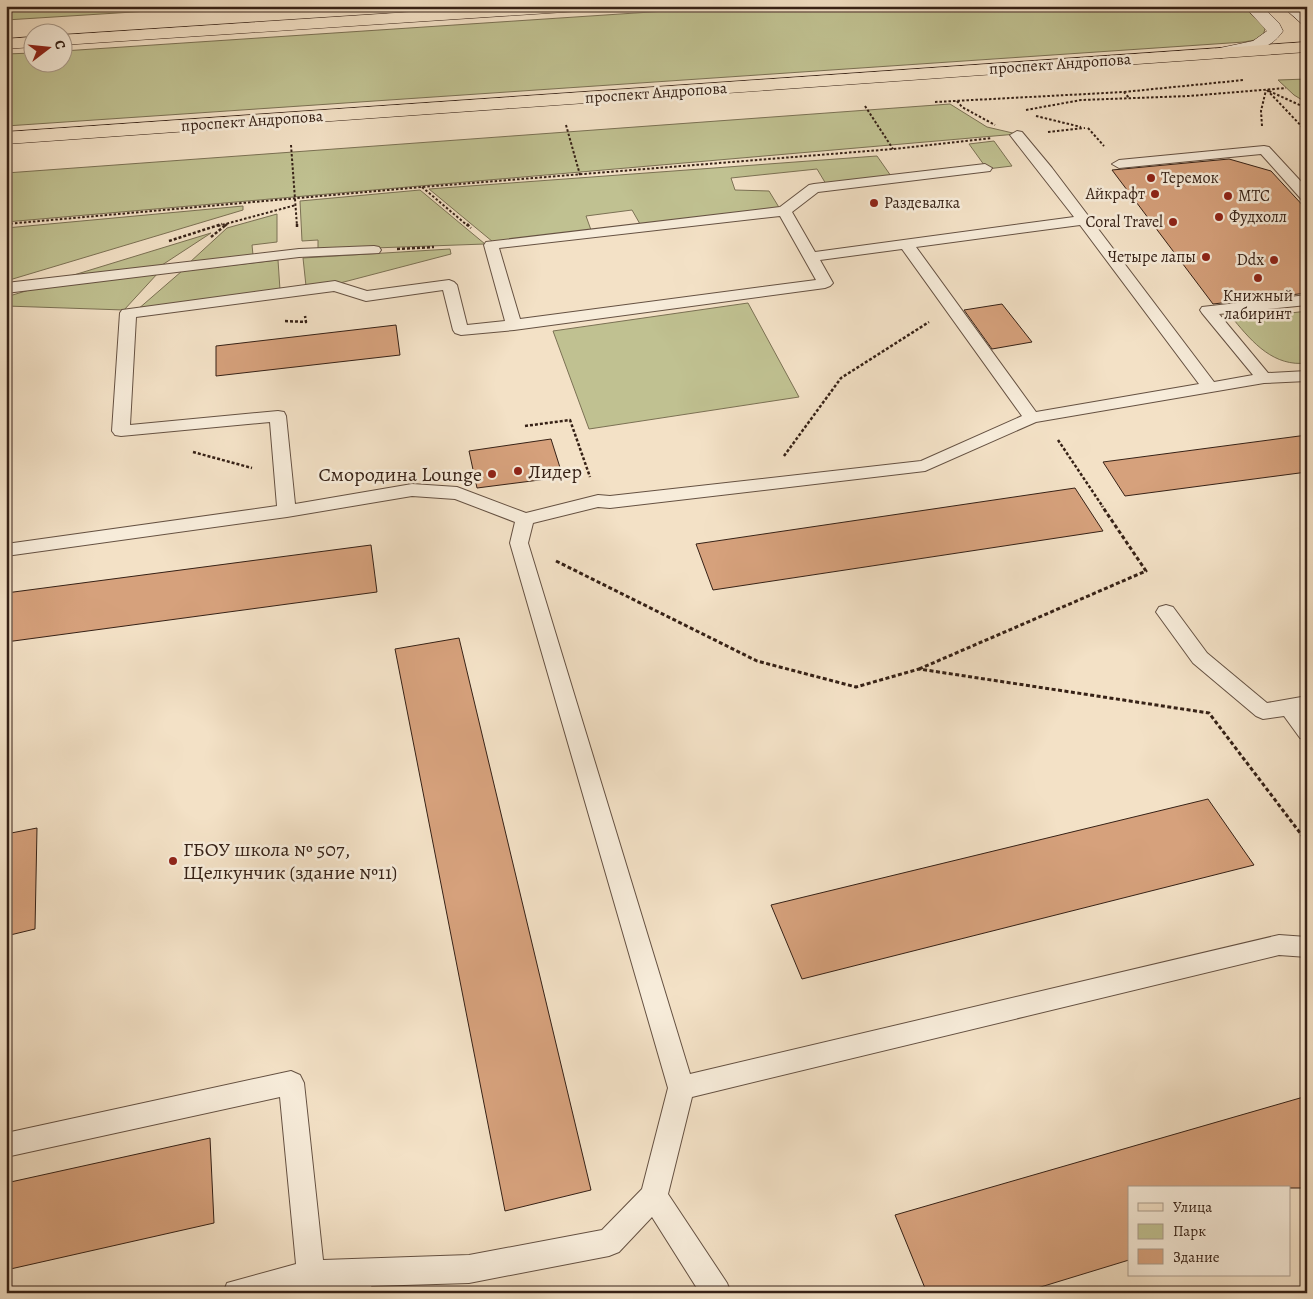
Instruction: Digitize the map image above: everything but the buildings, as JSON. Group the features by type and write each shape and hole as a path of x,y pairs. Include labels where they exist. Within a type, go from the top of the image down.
{"main road":[{"path":"72,39 580,6"},
{"path":"6,44 22,43"},
{"name":"проспект Андропова","path":"6,138 1307,47"}],"street":[{"path":"1221,53 1255,46 1272,38 1275,31 1273,26 1252,6"},
{"path":"1290,6 1307,20"}],"lane":[{"path":"1017,136 1047,171 1210,387"},
{"path":"1119,164 1264,150 1307,197"},
{"path":"514,325 491,245 784,211 814,188 985,168"},
{"path":"287,511 278,416 121,431 128,313 335,286 366,296 449,285 461,330 514,325 825,283 812,257 784,211"},
{"path":"812,257 1084,220"},
{"path":"906,244 950,308 1037,417"},
{"path":"6,288 299,254 374,250"},
{"path":"1264,378 1208,310 1307,300"},
{"path":"6,550 287,511 412,490 457,493 525,519 598,501 610,502 925,466 1037,417 1264,378 1307,376"},
{"path":"237,1293 311,1274 352,1283 469,1270 609,1242 654,1196 681,1088 519,543 525,519"},
{"path":"1166,612 1200,658 1263,712 1298,706 1307,732"},
{"path":"681,1088 1279,945 1307,947"},
{"path":"6,1145 291,1083 311,1274"},
{"path":"654,1196 717,1293"}],"path":[{"path":"1124,92 1252,79"},
{"path":"6,224 422,187 580,176 893,149 1017,136 1085,128 1021,112 1043,105 1286,88"},
{"path":"1266,90 1304,107"},
{"path":"1266,90 1307,132"},
{"path":"1264,150 1261,111 1266,90"},
{"path":"957,101 962,107 993,124"},
{"path":"865,106 893,149"},
{"path":"566,124 580,176"},
{"path":"291,144 292,165"},
{"path":"422,187 491,245"},
{"path":"374,250 434,247"},
{"path":"763,485 841,378 950,308"},
{"path":"519,543 757,660 856,687 919,669 1146,571 1037,417"},
{"path":"525,426 570,420 598,501"},
{"path":"188,450 284,477"},
{"path":"919,669 1209,713 1307,842"}],"green space":[{"path":"6,6 228,6 6,20"},
{"path":"741,6 1244,6 1265,29 1263,35 1255,40 1244,42 6,126 6,54 22,53 22,72 72,72 72,50"},
{"path":"1307,79 1307,103 1294,95 1278,80"},
{"path":"950,104 987,127 1017,134 6,222 6,173"},
{"path":"994,141 1012,166 987,169 969,144"},
{"path":"877,156 891,176 826,184 817,169 731,178 735,190 769,191 780,209 640,224 632,210 586,216 591,230 493,242 429,189"},
{"path":"420,190 485,244 318,250 318,240 302,241 300,201"},
{"path":"243,206 243,210 6,281 6,228"},
{"path":"277,214 277,242 252,245 253,255 189,263 227,228"},
{"path":"211,233 159,267 64,278"},
{"path":"450,249 451,254 340,283 306,286 303,258"},
{"path":"278,260 280,290 137,310 182,271"},
{"path":"158,273 124,310 6,306 6,297 39,287"},
{"path":"748,303 799,397 589,429 553,331"},
{"path":"1307,311 1307,363 1284,361 1265,352 1234,320"}],"place":[{"name":"Теремок","path":"1151,178"},
{"name":"Айкрафт","path":"1155,194"},
{"name":"МТС","path":"1228,196"},
{"name":"Раздевалка","path":"874,203"},
{"name":"Фудхолл","path":"1219,217"},
{"name":"Coral Travel","path":"1173,222"},
{"name":"Четыре лапы","path":"1206,257"},
{"name":"Ddx","path":"1274,260"},
{"name":"Книжный лабиринт","path":"1258,278"},
{"name":"Лидер","path":"518,471"},
{"name":"Смородина Lounge","path":"492,474"},
{"name":"ГБОУ школа № 507, Щелкунчик (здание №11)","path":"173,861"}]}
